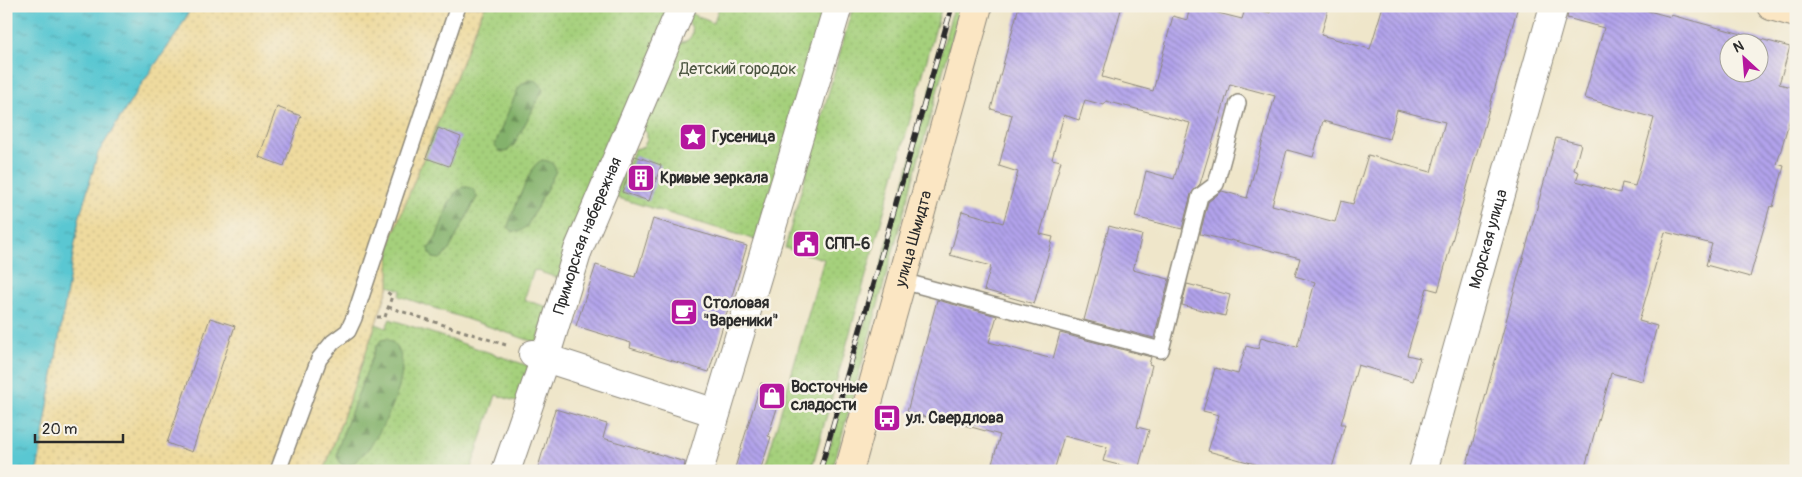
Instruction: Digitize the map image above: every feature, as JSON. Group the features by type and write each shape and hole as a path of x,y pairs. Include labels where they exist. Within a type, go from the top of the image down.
{"street":[{"name":"Приморская набережная","path":"506,471 539,356 578,250 682,6"},
{"path":"698,471 838,6"},
{"name":"улица Шмидта","path":"849,471 978,6"},
{"name":"Морская улица","path":"1423,471 1554,6"},
{"path":"1771,6 1796,13"},
{"path":"539,356 716,413"}],"lane":[{"path":"278,471 319,359 333,342 348,330 354,318 458,6"},
{"path":"902,281 1161,350 1200,196 1216,184 1238,103"}],"path":[{"path":"385,317 392,296"},
{"path":"388,307 539,356"}],"green space":[{"path":"485,6 673,6 558,278 534,270 524,300 548,307 537,343 399,296 401,290 389,286 389,244"},
{"name":"Детский городок","path":"720,6 825,6 756,240 612,196 635,149 643,147 647,140 647,133 642,128 681,42 691,37 692,28 687,21 690,13 713,23"},
{"path":"853,6 942,6 811,471 764,471 824,259 785,248"},
{"path":"954,6 961,6 832,471 823,471"},
{"path":"529,80 538,82 543,90 514,145 506,152 499,151 495,146 510,107 519,87"},
{"path":"542,160 551,162 556,171 527,226 519,232 512,231 508,227 527,179 533,168"},
{"path":"463,187 472,189 477,197 448,252 440,259 433,258 429,248 436,238 449,203 455,193"},
{"path":"390,319 529,366 518,402 496,395 470,471 324,471 376,324 386,328"},
{"path":"387,339 397,348 402,360 397,392 391,409 375,439 368,449 348,467 341,464 337,456 339,444 376,347 381,340"}],"sand":[{"path":"192,6 485,6 389,244 389,286 324,471 37,471 79,219 98,153 141,85 178,32"}],"water":[{"path":"6,6 192,6 178,32 141,85 98,153 79,219 37,471 6,471"}],"building":[{"path":"1019,6 1122,6 1102,77 1153,91 1173,16 1187,20 1190,6 1242,19 1246,6 1270,13 1272,6 1329,6 1321,35 1370,49 1383,6 1518,6 1438,291 1427,288 1407,355 1420,358 1413,381 1358,365 1341,424 1345,424 1331,471 1280,471 1208,451 1219,415 1203,411 1215,368 1238,374 1246,346 1258,349 1261,337 1297,347 1315,282 1295,276 1300,258 1200,234 1208,202 1222,191 1247,198 1275,96 1230,84 1200,184 1191,194 1182,229 1135,217 1146,171 1174,179 1190,123 1106,101 1104,105 1085,100 1079,120 1064,115 1052,159 1061,161 1040,234 1053,237 1034,304 984,290 991,266 950,255 962,211 1003,223 1018,172 999,166 1012,115 991,109","holes":["1397,110 1445,122 1431,172 1368,155 1353,204 1341,201 1335,222 1272,205 1287,150 1313,157 1323,121 1389,139"]},
{"path":"1569,6 1630,6 1734,32 1720,32 1720,82 1770,82 1770,42 1790,47 1779,84 1796,88 1796,97 1777,164 1784,166 1773,207 1770,206 1750,277 1706,265 1712,244 1665,232 1639,321 1657,326 1642,381 1611,373 1584,471 1465,471 1556,138 1581,144 1574,170 1579,172 1576,181 1620,193 1622,183 1635,186 1654,118 1584,98 1604,28 1567,18"},
{"path":"277,107 301,116 284,166 259,157"},
{"path":"438,128 461,137 449,166 426,158"},
{"name":"Кривые зеркала","path":"635,156 661,165 649,201 622,192"},
{"path":"653,219 747,246 709,372 630,348 631,343 576,326 596,265 635,277"},
{"path":"1109,226 1142,235 1133,270 1169,279 1154,338 1084,320"},
{"path":"1187,284 1230,295 1225,316 1182,305"},
{"path":"937,300 997,316 989,342 1053,359 1060,333 1151,357 1149,364 1152,365 1137,427 1149,430 1138,470 1103,461 1107,447 1064,436 1054,471 1047,471 1027,465 1025,471 990,471 1000,435 946,420 945,422 907,412"},
{"path":"210,318 235,326 192,452 167,443"},
{"path":"761,383 783,390 768,436 771,437 760,471 734,471"},
{"path":"555,409 607,424 603,438 685,462 684,471 537,471"}],"railway":[{"path":"820,471 952,6"}],"place":[{"name":"Гусеница","path":"693,137"},
{"name":"Кривые зеркала","path":"641,178"},
{"name":"СПП-6","path":"806,244"},
{"name":"Столовая \"Вареники\"","path":"684,312"},
{"name":"Восточные сладости","path":"772,396"},
{"name":"ул. Свердлова","path":"887,418"}]}
